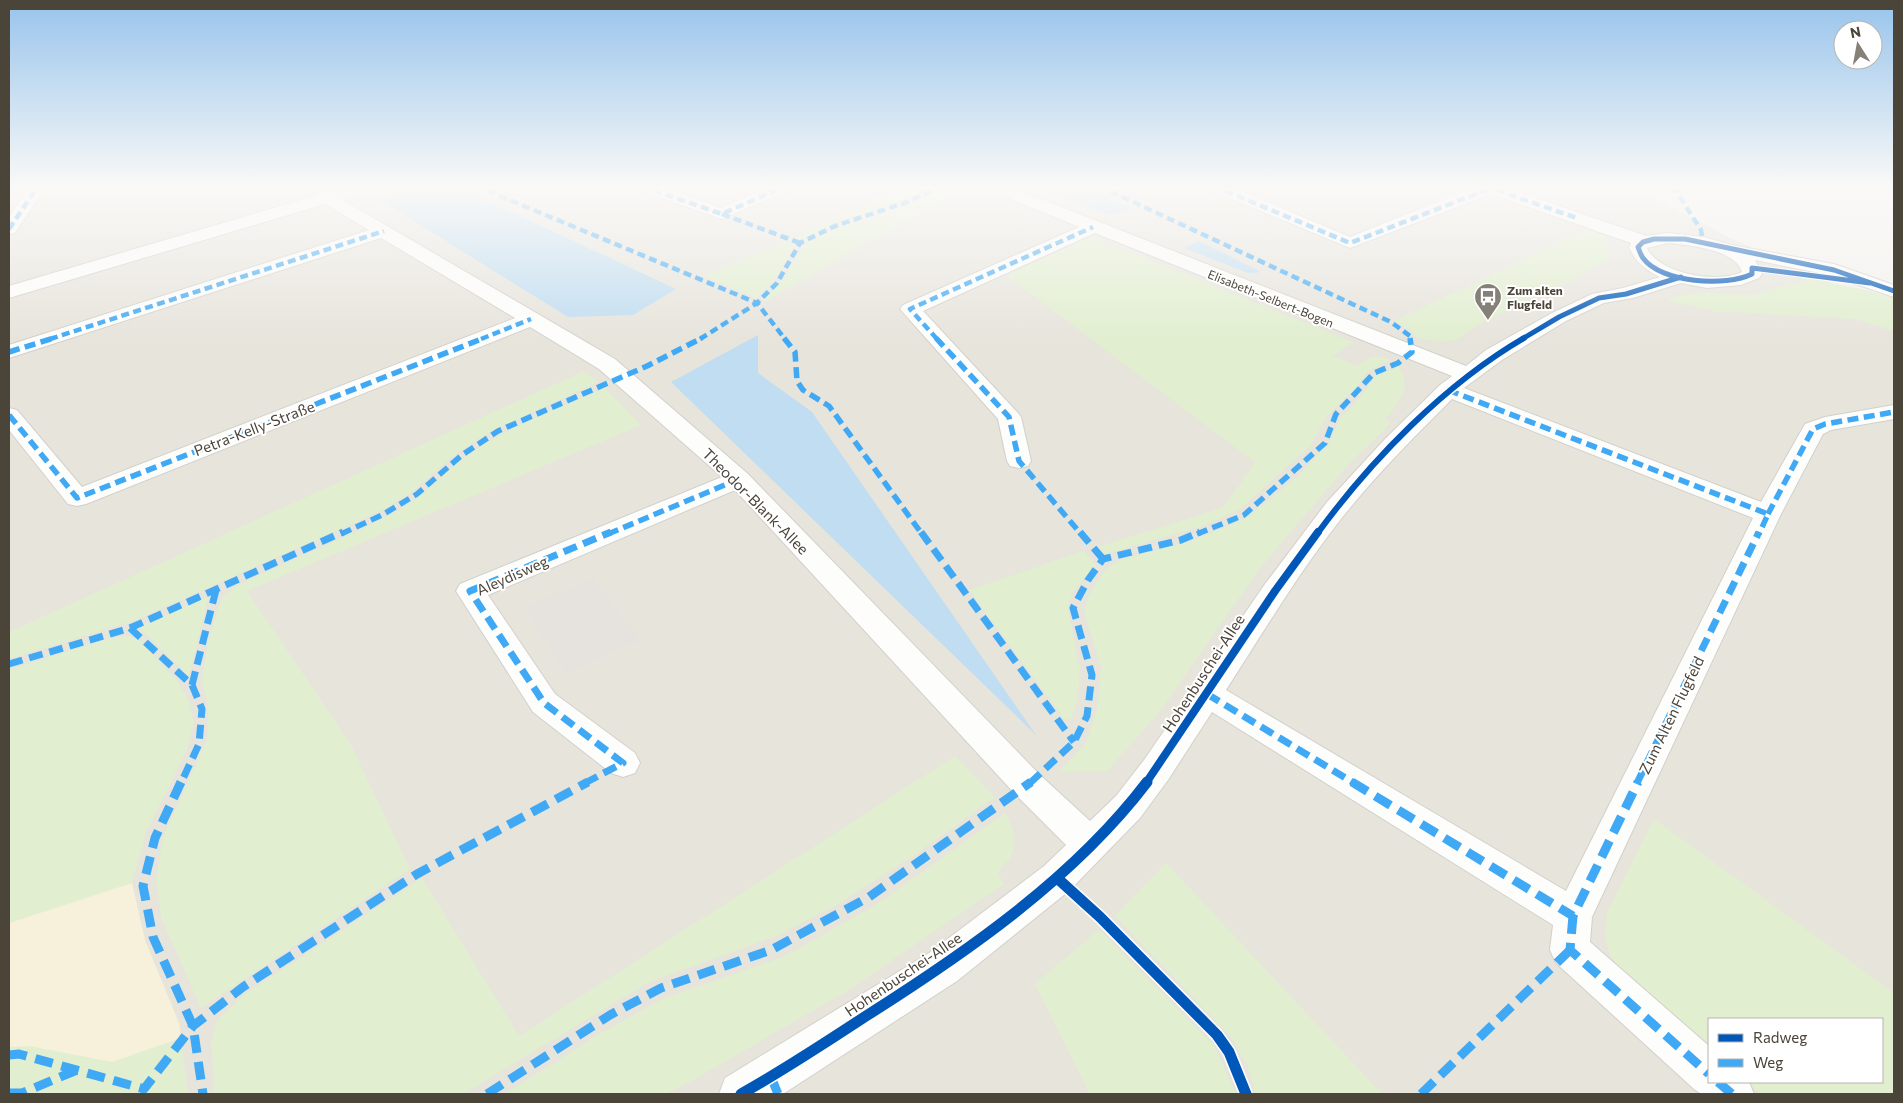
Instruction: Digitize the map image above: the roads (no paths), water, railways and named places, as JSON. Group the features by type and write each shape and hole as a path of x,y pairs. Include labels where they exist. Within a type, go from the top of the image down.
{"street":[{"path":"9,292 182,237"},
{"path":"9,352 364,237"},
{"name":"Theodor-Blank-Allee","path":"395,237 607,364 739,479 1021,778 1090,845"},
{"path":"1019,461 1009,417 910,309 1070,237"},
{"name":"Elisabeth-Selbert-Bogen","path":"1118,237 1458,382"},
{"path":"1337,237 1350,243 1364,237"},
{"path":"1632,237 1645,242"},
{"path":"1752,268 1752,274 1746,280 1716,283 1681,277 1658,269 1633,270 1638,247 1654,239 1677,238 1834,270 1894,292"},
{"path":"1720,247 1741,257 1752,268 1870,283"},
{"name":"Hohenbuschei-Allee","path":"1599,298 1608,286 1633,270"},
{"name":"Hohenbuschei-Allee","path":"763,1089 943,967 1057,878 1128,807 1156,770 1275,591 1336,508 1394,444 1458,382 1494,355 1537,328 1599,298 1626,294 1681,277"},
{"name":"Petra-Kelly-Straße","path":"9,415 77,498 531,319"},
{"path":"1458,382 1768,514"},
{"name":"Zum Alten Flugfeld","path":"1708,1073 1570,950 1573,916 1768,514 1813,429 1825,424 1894,412"},
{"name":"Aleydisweg","path":"623,763 544,703 470,591 739,479"},
{"path":"1207,694 1573,916"},
{"path":"1719,1083 1732,1094"}],"water":[{"path":"440,237 566,237 676,289 633,315 568,317"},
{"path":"1199,241 1259,271 1257,273 1248,273 1184,248"},
{"path":"758,335 758,373 812,412 1036,735 671,382"}],"place":[{"name":"Zum alten Flugfeld","path":"1488,321"}]}
